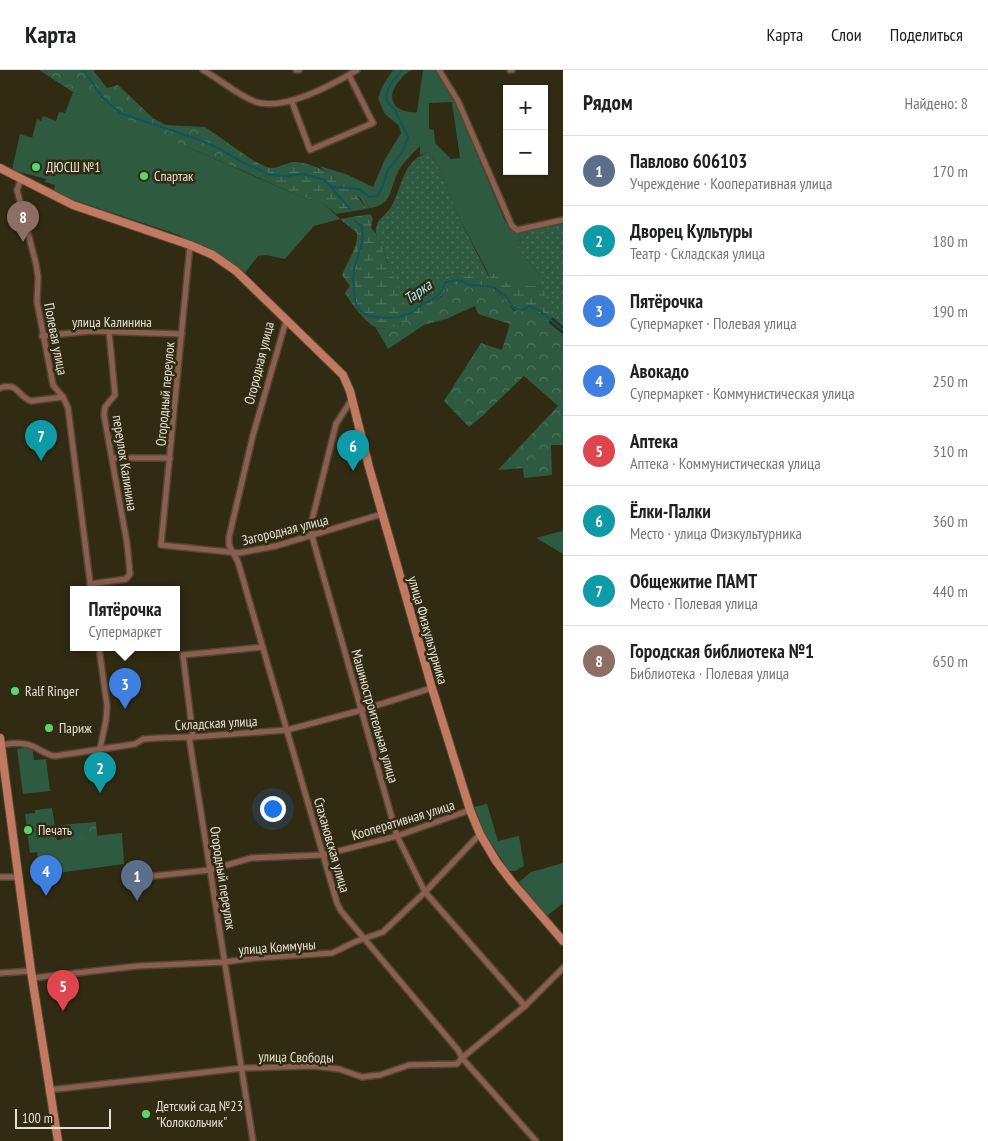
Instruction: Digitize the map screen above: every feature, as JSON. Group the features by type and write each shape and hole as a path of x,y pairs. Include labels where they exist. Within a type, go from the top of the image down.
{"street":[{"path":"203,70 240,95 257,102 273,104 292,102 357,70"},
{"path":"439,70 458,101 512,226 517,230 563,220"},
{"path":"292,102 310,150 373,123 349,75"},
{"name":"Огородная улица","path":"0,168 73,204 213,255 236,271 286,321 253,435 231,528 229,545 234,553"},
{"name":"Полевая улица","path":"21,179 17,190 36,264 38,277 37,302 42,336 53,385 63,397 68,408 90,584"},
{"name":"Огородный переулок","path":"161,545 190,246"},
{"name":"улица Физкультурника","path":"286,321 343,375 352,399 368,467 432,688 470,810 480,834 512,882 563,941"},
{"name":"улица Калинина","path":"42,336 109,331 182,334"},
{"name":"переулок Калинина","path":"90,584 126,579 130,574 127,543 104,415 105,407 115,395 109,331"},
{"path":"0,388 10,386 16,389 26,400 31,401 63,397"},
{"name":"Машиностроительная улица","path":"352,399 336,424 311,524 312,536 397,836 425,892 525,1006"},
{"path":"113,458 170,458"},
{"name":"Загородная улица","path":"161,545 234,553 276,546 382,514"},
{"name":"Стахановская улица","path":"234,553 263,647 336,903 458,1050 462,1058 536,1141"},
{"name":"Огородный переулок","path":"254,1141 210,870 191,737 184,655 263,647"},
{"path":"99,651 107,706 100,749"},
{"name":"Складская улица","path":"0,742 25,744 42,750 48,755 55,756 135,744 143,739 287,730 362,710 432,688"},
{"path":"0,742 31,974 58,1141"},
{"name":"Кооперативная улица","path":"135,878 210,870 251,858 323,854 397,836 470,810"},
{"name":"улица Коммуны","path":"0,973 31,974 225,962 332,953 356,941 383,932 425,892 480,834"},
{"path":"0,877 18,877"},
{"name":"улица Свободы","path":"49,1090 243,1068 312,1066 339,1069 362,1077 380,1075 409,1065 457,1064 525,1006 563,968"}],"green space":[{"path":"39,70 93,70 107,88 118,85 154,119 166,125 205,127 254,161 248,173 99,107 99,102 73,92"},
{"path":"393,70 412,70 404,75 395,87 392,99 397,108 409,112 417,112 423,70 437,70 454,100 505,221 517,233 529,231 517,247 538,273 543,285 520,287 502,280 486,269 457,214 441,172 429,152 420,155 420,146 399,170 386,200 382,204 366,209 361,199 319,166 346,174 373,187 385,159 401,133 399,126 384,113 378,98 382,87","holes":["452,102 460,158 451,159 435,143 434,130 429,129 429,103"]},
{"name":"Спартак","path":"73,92 100,102 187,147 297,195 323,203 340,219 314,226 285,259 266,255 258,256 244,274 179,235 53,193 55,185 45,182 46,179 12,170 20,134 32,138 37,119 41,121 43,116 56,121 59,112 65,113"},
{"path":"429,152 441,172 457,214 490,279 457,273 451,274 439,284 433,294 416,298 405,305 376,233 376,228 379,221 391,207 408,168 420,156"},
{"path":"254,161 272,168 294,162 314,166 345,184 354,192 366,209 336,214 323,203 297,195 248,173"},
{"path":"370,214 373,218 371,228 378,237 387,262 416,298 433,294 439,284 451,274 457,273 490,278 486,269 513,284 525,286 543,285 552,317 548,324 530,309 518,311 514,309 500,295 492,291 448,285 437,300 412,318 384,329 373,326 359,313 345,293 350,286 342,275 354,249 357,233 340,219"},
{"path":"563,224 563,326 552,317 538,273 517,247 529,231"},
{"path":"459,284 493,291 502,297 514,311 533,310 563,334 563,445 551,445 552,475 524,478 523,468 498,470 558,406 524,376 469,427 444,401 481,343 502,350 510,324 478,314 475,306 446,319 424,325 388,349 376,328 383,329 401,324 434,303 442,296 448,285"},
{"path":"563,529 563,554 536,538 562,531"},
{"path":"32,747 34,760 46,759 50,791 23,794 17,749"},
{"path":"487,804 498,841 519,836 524,866 515,871 509,871 482,829 474,807"},
{"path":"52,808 57,840 122,833 124,864 50,874 50,870 42,871 41,861 38,861 37,852 30,853 25,814 35,813 35,810"},
{"path":"96,822 97,837 62,840 61,825"},
{"path":"563,863 563,903 547,916 518,883 531,872"}],"waterway":[{"name":"Тарка","path":"83,70 103,98 120,113 197,139 271,175 303,174 325,180 350,209"},
{"path":"332,187 359,189 369,197 377,196 382,188 388,170 403,151 408,137 395,110 387,102 388,88 402,70"},
{"name":"Тарка","path":"355,221 362,226 363,239 354,269 355,301 358,309 368,316 386,318 399,317 411,313 440,294 446,282 458,280 471,285 494,287 506,297 514,308 522,310 529,306 540,311 563,330"}],"place":[{"name":"ДЮСШ №1","path":"36,167"},
{"name":"Спартак","path":"144,176"},
{"name":"Городская библиотека №1","path":"23,242"},
{"name":"Общежитие ПАМТ","path":"41,461"},
{"name":"Ёлки-Палки","path":"353,471"},
{"name":"Ralf Ringer","path":"15,691"},
{"name":"Пятёрочка","path":"125,709"},
{"name":"Париж","path":"49,728"},
{"name":"Дворец Культуры","path":"100,793"},
{"name":"Печать","path":"28,830"},
{"name":"Авокадо","path":"46,896"},
{"name":"Павлово 606103","path":"137,901"},
{"name":"Аптека","path":"63,1011"},
{"name":"Детский сад №23 \"Колокольчик\"","path":"146,1114"}]}
